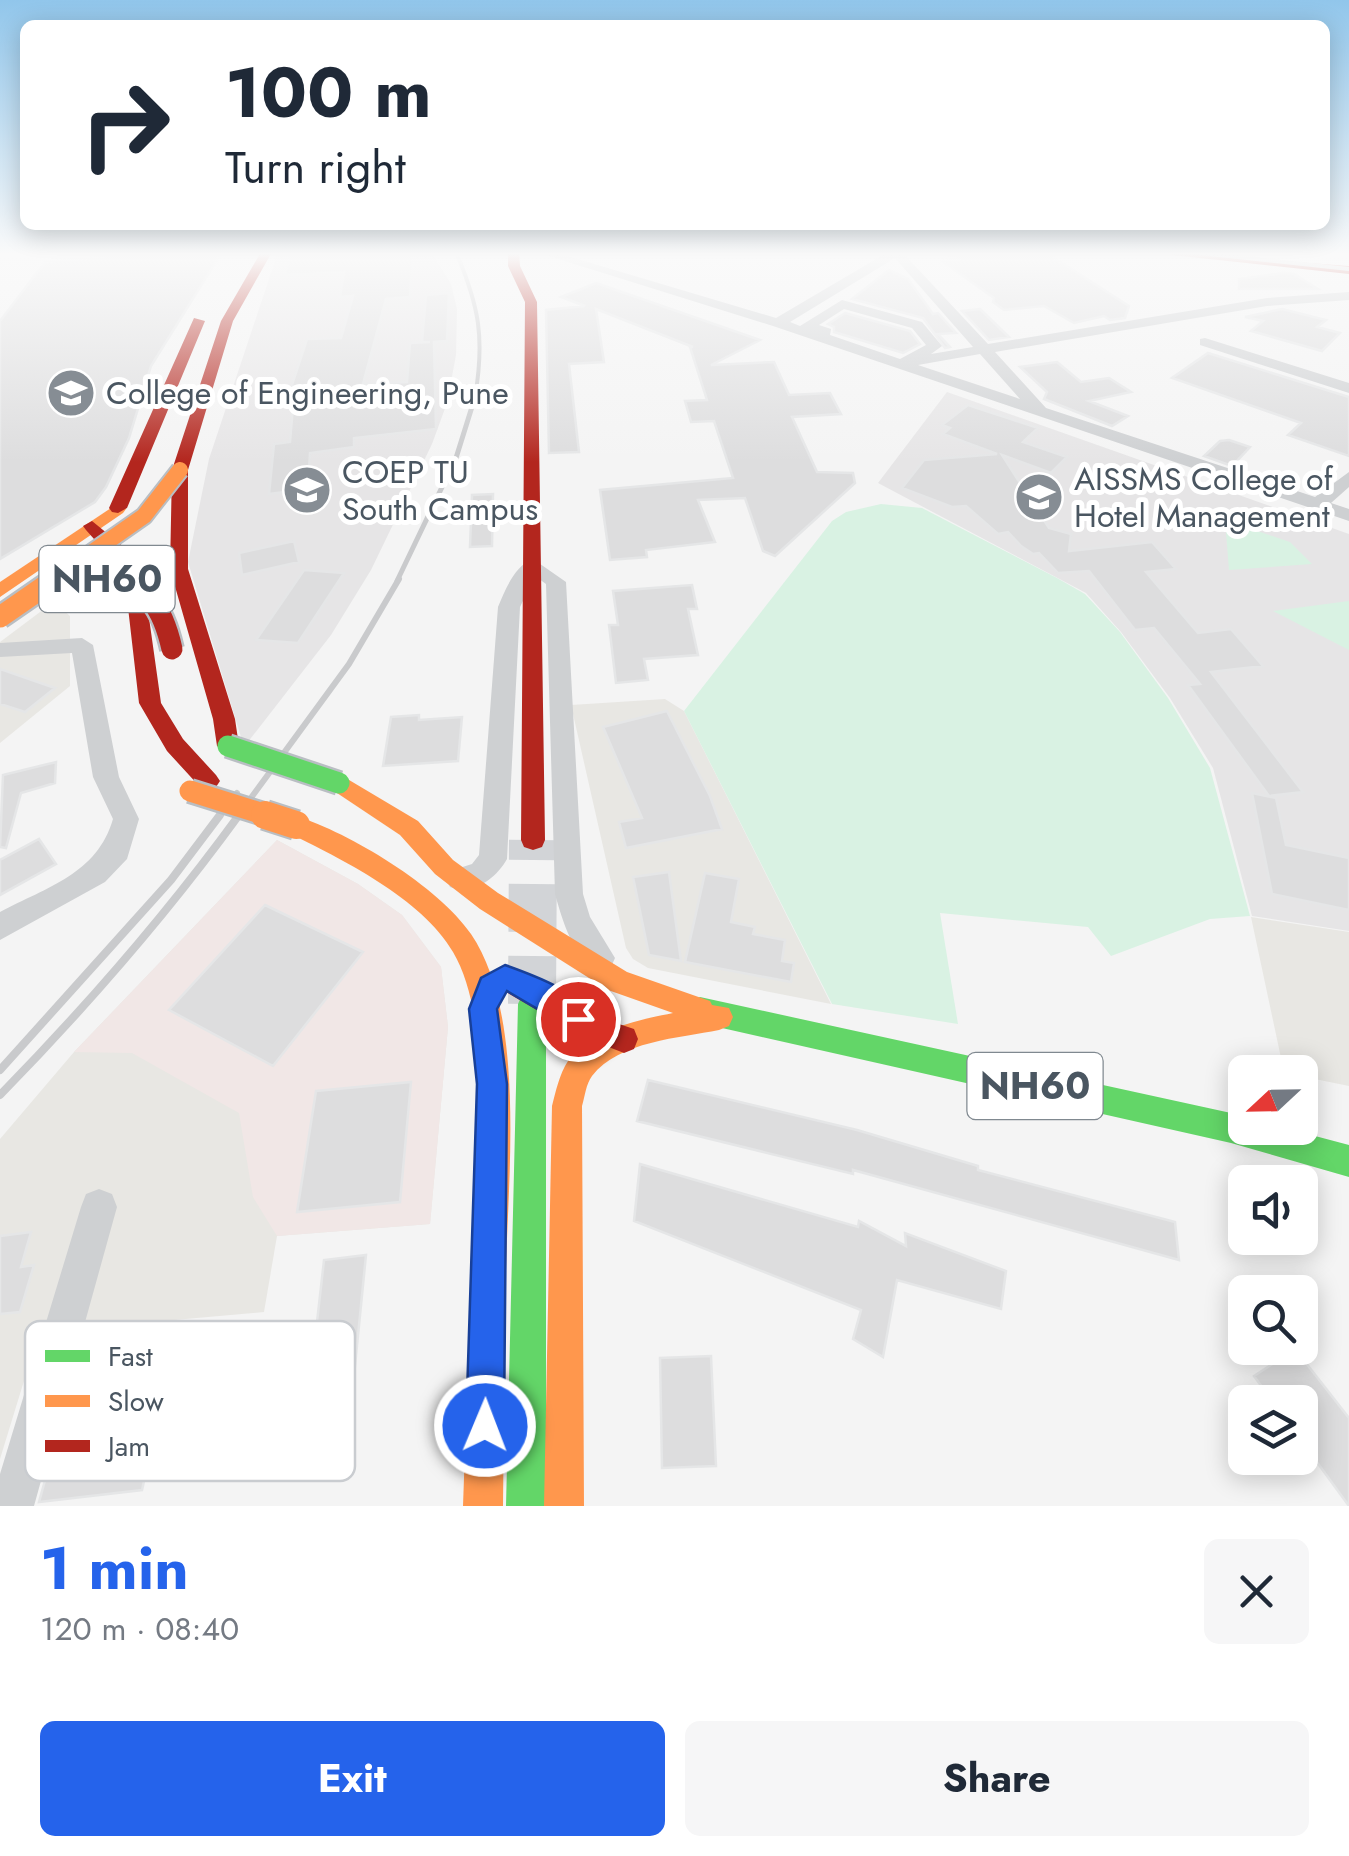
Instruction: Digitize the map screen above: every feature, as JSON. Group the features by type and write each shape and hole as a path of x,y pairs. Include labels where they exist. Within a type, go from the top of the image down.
{"main road":[{"path":"0,591 118,508 198,322"},
{"path":"227,322 180,470 179,568 224,719 228,746"},
{"path":"531,322 533,840"},
{"path":"0,617 144,516 180,470"},
{"path":"118,508 132,516 135,534 120,554 150,703 192,786 333,843 446,926 464,946 483,1009 492,1084 483,1506"},
{"name":"NH60","path":"92,526 120,554"},
{"name":"NH60","path":"0,626 120,554"},
{"name":"NH60","path":"48,594 90,592 111,604 106,569 120,554"},
{"name":"NH60","path":"0,591 84,579 127,583 156,598 166,613 174,658"},
{"path":"202,730 228,746"},
{"name":"NH60","path":"228,746 339,783 409,828 452,873 490,901 618,980 720,1017 1230,1128 1349,1161"},
{"path":"192,786 320,810 452,873"},
{"path":"483,1009 491,986 505,977 540,992 597,1032 624,1039"},
{"path":"526,1506 532,1004"},
{"name":"NH60","path":"564,1506 567,1106 579,1069 624,1039 720,1017"}],"street":[{"path":"772,322 908,361 1149,322"},
{"path":"814,322 808,326 1042,413 1349,515"},
{"path":"907,322 917,325 935,346 908,361"},
{"path":"957,322 1042,413"},
{"path":"1205,342 1349,388"},
{"path":"1318,505 1349,478"},
{"path":"452,873 482,872 493,859 509,606 533,565 556,582 569,894 576,921 618,980"},
{"path":"0,650 82,645 106,776 126,819 116,851 94,874 0,927"},
{"path":"66,1321 99,1207"},
{"path":"12,1506 25,1461"}],"shaded area":[{"name":"COEP TU South Campus","path":"255,322 457,322 456,355 447,403 432,444 371,570 331,635 244,747 188,562 209,459"},
{"path":"947,392 1349,534 1349,931 1252,916 1213,768 1170,698 1086,593 878,483"},
{"path":"58,605 70,616 70,686 0,743 0,642 48,606"},
{"path":"665,699 684,711 831,1004 648,968 633,959 626,948 571,705"},
{"path":"277,840 358,884 402,915 441,967 448,1027 430,1224 277,1236 264,1312 163,1321 25,1321 25,1378 0,1459 0,1139 74,1052"},
{"path":"277,840 358,884 402,915 441,967 448,1027 430,1224 277,1236 253,1197 239,1113 132,1053 74,1052"},
{"path":"1251,917 1349,932 1349,1086 1318,1080 1318,1055 1280,1055"}],"green space":[{"path":"881,504 922,508 1057,578 1085,594 1120,632 1168,698 1210,768 1250,916 1210,919 1111,956 1088,927 940,913 958,1024 832,1004 684,711 832,521 846,512"},
{"path":"1225,520 1290,542 1312,564 1229,570"},
{"path":"1349,601 1349,650 1273,611"}],"building":[{"name":"College of Engineering, Pune","path":"0,322 178,322 151,366 129,438 95,502 0,559"},
{"path":"345,322 380,322 363,384 407,382 410,343 430,342 422,342 424,322 448,322 447,341 434,342 436,429 354,438 354,447 310,453 308,489 269,494 274,444 290,442 293,406 285,406 307,339 341,338"},
{"path":"546,322 598,322 604,362 569,364 579,452 549,453"},
{"path":"630,322 709,322 760,340 711,365 774,362 789,395 830,393 841,414 792,417 817,472 853,473 855,483 775,556 763,551 745,498 698,500 715,542 646,550 647,557 610,560 600,490 733,478 714,421 691,422 685,401 707,400 693,347"},
{"path":"879,322 910,331 920,344 903,353 834,332 828,324"},
{"path":"926,322 946,322 956,333 938,334 950,347 945,348"},
{"path":"973,322 994,322 1009,337 989,340"},
{"path":"1261,322 1323,322 1317,327 1340,333 1322,351 1251,331"},
{"path":"1208,353 1349,397 1349,456 1288,435 1301,423 1172,378"},
{"path":"1057,362 1081,382 1109,378 1131,392 1089,401 1128,416 1112,426 1044,399 1047,392 1020,367"},
{"path":"968,405 1038,428 1023,442 1067,457 1051,473 1002,455 1049,528 1071,534 1069,551 1152,542 1176,569 1146,572 1198,633 1231,629 1263,666 1211,672 1303,792 1269,796 1188,685 1200,684 1154,628 1135,630 1089,571 1058,573 1039,553 1033,554 1021,546 1008,532 998,534 966,506 952,507 902,488 924,460 997,454 943,434 950,428 942,425"},
{"path":"1220,441 1250,447 1232,466 1204,456"},
{"path":"493,494 492,546 470,547 472,495"},
{"path":"294,541 299,562 242,575 239,553"},
{"path":"304,570 344,573 298,643 256,640"},
{"path":"692,585 697,609 688,609 698,655 644,659 648,680 616,683 609,625 618,625 613,591"},
{"path":"0,669 55,688 25,712 0,704"},
{"path":"667,711 710,796 722,829 626,848 619,822 642,818 603,727"},
{"path":"419,715 419,720 462,717 458,761 383,766 391,717"},
{"path":"56,762 55,783 21,793 6,848 0,847 3,775"},
{"path":"1252,793 1276,798 1286,845 1349,858 1349,910 1272,894"},
{"path":"39,839 56,864 0,895 0,860"},
{"path":"669,872 681,961 649,955 633,877"},
{"path":"705,873 739,879 731,922 755,927 753,934 785,940 782,961 794,963 791,982 685,962"},
{"path":"265,905 363,952 273,1066 169,1010"},
{"path":"648,1080 857,1130 978,1166 978,1170 1175,1222 1179,1260 853,1170 853,1174 637,1121"},
{"path":"411,1082 400,1202 297,1212 316,1091"},
{"path":"640,1164 858,1227 859,1221 906,1246 905,1233 1006,1271 1001,1309 897,1280 883,1357 853,1339 861,1310 634,1221"},
{"path":"31,1232 21,1267 34,1265 20,1312 0,1314 0,1236"},
{"path":"366,1255 355,1366 355,1321 317,1321 324,1260"},
{"path":"711,1356 716,1466 662,1468 660,1358"},
{"path":"1271,1365 1308,1365 1349,1418 1349,1506 1318,1464 1318,1385 1261,1385 1254,1376"},
{"path":"45,1481 144,1481 142,1490 39,1502"}],"tunnel":[{"path":"532,1004 533,840"}],"railway":[{"path":"475,397 478,322"},
{"path":"397,581 456,458 476,394"},
{"path":"237,817 349,664 399,579"},
{"path":"218,817 237,793"},
{"path":"0,1070 171,880 220,815"},
{"path":"0,1095 125,959 239,815"}],"traffic: fast":[{"path":"228,746 339,783"},
{"path":"526,1506 532,1004"},
{"path":"700,1010 1231,1128 1349,1161"}],"traffic: slow":[{"path":"0,617 144,516 180,470"},
{"path":"0,591 117,509"},
{"path":"339,783 409,828 444,867 489,901 618,981 700,1010"},
{"path":"190,791 296,825"},
{"path":"296,825 363,861 431,908 463,944 477,975 492,1056 494,1102 483,1506"},
{"path":"564,1506 567,1106 574,1082 580,1068 606,1047 644,1033 719,1017"}],"traffic: jam":[{"path":"118,508 198,322"},
{"path":"227,322 180,470 179,569 224,719 228,746"},
{"path":"531,322 533,840"},
{"path":"92,526 116,553 132,561 150,703 175,745 208,781"},
{"path":"51,581 96,578 132,584 158,605 172,649"},
{"path":"483,1009 491,987 505,977 593,1028 624,1039"}],"place":[{"name":"College of Engineering, Pune","path":"71,393"},
{"name":"COEP TU South Campus","path":"307,490"},
{"name":"AISSMS College of Hotel Management","path":"1039,497"}],"route":[{"path":"485,1426 492,1084 483,1009 491,986 505,977 540,992 578,1019"}]}
